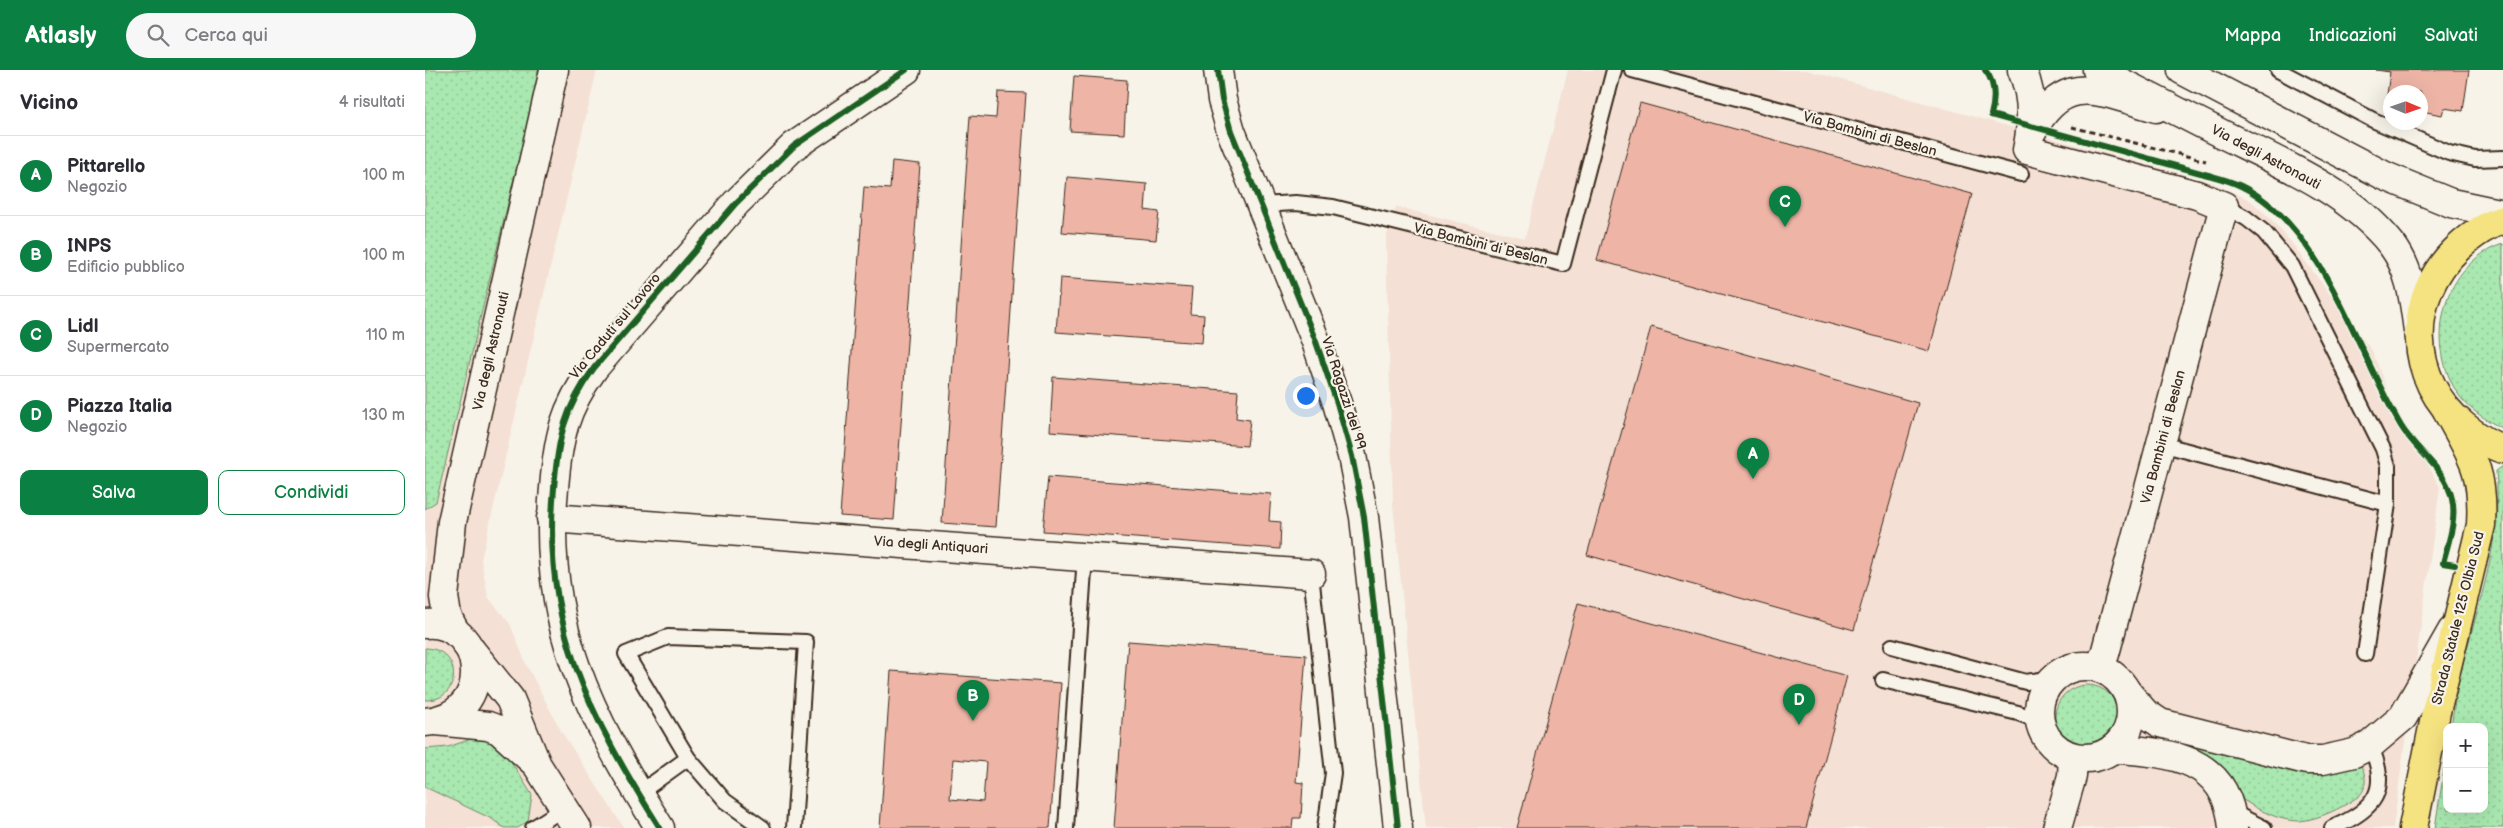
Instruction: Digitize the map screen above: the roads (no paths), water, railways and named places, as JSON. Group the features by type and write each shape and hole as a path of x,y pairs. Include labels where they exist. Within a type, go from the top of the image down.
{"main road":[{"path":"2503,220 2472,235 2443,262 2425,297 2419,336 2426,378 2448,413 2474,435 2503,449"},
{"name":"Strada Statale 125 Olbia Sud","path":"2413,828 2436,712 2481,525 2482,498 2479,476 2471,455 2448,413"}],"street":[{"name":"Via degli Astronauti","path":"461,638 447,616 444,597 452,522 554,70"},
{"name":"Via Caduti sul Lavoro","path":"660,828 607,742 570,654 552,561 551,518 559,441 567,413 579,388 594,368 736,203 795,146 906,70"},
{"name":"Via Ragazzi del 99","path":"1218,70 1224,108 1259,205 1315,339 1337,403 1352,456 1364,517 1398,828"},
{"path":"2023,70 2030,96 2031,134"},
{"name":"Via degli Astronauti","path":"2097,70 2293,169 2346,203 2392,246 2406,270 2413,293 2419,336"},
{"path":"2181,70 2385,176 2451,203 2503,214"},
{"path":"2188,117 2080,87 2057,95 2049,102 2031,134 2027,150 2197,195 2224,206"},
{"name":"Via Bambini di Beslan","path":"2099,667 2105,654 2224,206"},
{"name":"Via degli Antiquari","path":"551,518 1311,574"},
{"path":"2127,692 2132,716 2123,739 2101,755 2087,758 2073,757 2052,744 2045,734 2040,722 2040,706 2044,691 2053,678 2075,666 2099,667 2111,672 2145,713 2160,722 2306,760 2338,758 2370,745 2403,717 2457,621"},
{"path":"425,624 443,627 461,638 510,699 537,765 570,818"},
{"path":"430,721 450,716 458,710 467,701 474,687 476,672 474,658 461,638"},
{"path":"430,721 488,726 499,730 537,765"},
{"path":"2113,748 2145,749 2179,756 2197,765 2214,779 2225,795 2233,820"},
{"path":"2057,828 2072,776 2073,757"}],"lane":[{"name":"Via Bambini di Beslan","path":"1259,205 1296,203 1333,206 1563,264 1614,70"},
{"name":"Via Bambini di Beslan","path":"1632,70 2021,174"},
{"path":"2278,70 2373,120 2449,153 2475,159 2503,158"},
{"path":"2224,206 2246,218 2264,232 2292,266 2383,449 2388,466 2388,504 2365,654"},
{"path":"2161,444 2388,504"},
{"path":"1066,828 1085,556"},
{"path":"1311,574 1333,774 1325,828"},
{"path":"763,828 725,801 688,758 626,654 668,637 806,642 794,828"},
{"path":"1892,646 2027,682 2053,678"},
{"path":"1883,680 2018,713 2040,722"},
{"path":"2332,828 2366,808 2379,791 2381,778 2379,764 2370,745"},
{"path":"638,794 688,758"},
{"path":"533,828 570,818"},
{"path":"2233,820 2264,828"}],"place":[{"name":"Lidl","path":"1785,227"},
{"name":"Pittarello","path":"1753,479"},
{"name":"INPS","path":"973,721"},
{"name":"Piazza Italia","path":"1799,725"}]}
